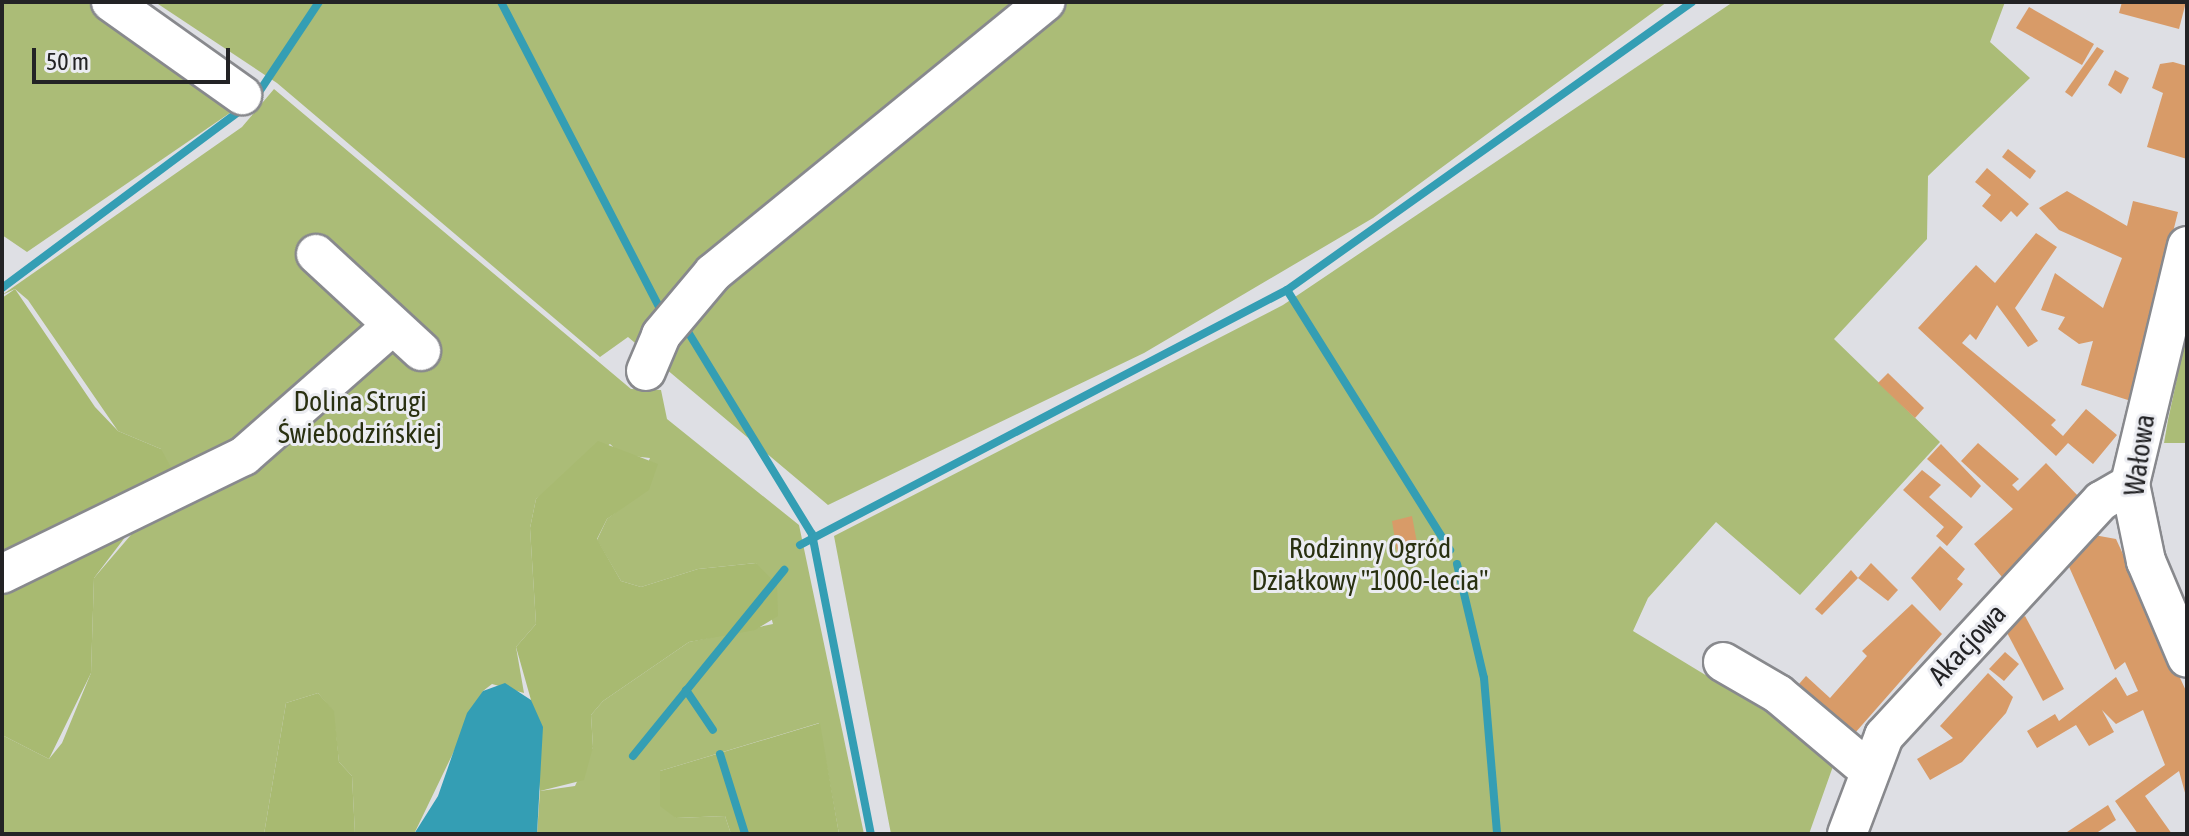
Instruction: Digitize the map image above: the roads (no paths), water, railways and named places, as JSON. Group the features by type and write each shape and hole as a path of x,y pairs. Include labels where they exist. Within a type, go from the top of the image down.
{"street":[{"path":"111,2 242,95"},
{"path":"646,371 661,335 713,273 1045,2"},
{"name":"Wałowa","path":"2187,246 2130,484 2146,561 2187,658"},
{"path":"316,254 421,351"},
{"path":"2,574 244,456 392,326"},
{"name":"Akacjowa","path":"1847,834 1866,768 1892,727 2101,501 2130,484"},
{"path":"1723,662 1778,694 1866,768"}],"water":[{"path":"505,683 531,700 543,727 537,834 414,834 438,796 467,713 483,691"}],"waterway":[{"path":"255,98 319,2"},
{"path":"501,2 660,309"},
{"path":"1287,290 1692,2"},
{"path":"2,288 245,107"},
{"path":"800,545 1287,290 1450,550"},
{"path":"685,327 812,534 871,834"},
{"path":"1457,564 1484,678 1497,834"},
{"path":"633,756 784,570"},
{"path":"686,690 713,730"},
{"path":"720,754 745,834"}],"park label":[{"name":"Dolina Strugi Świebodzińskiej","path":"360,417"},
{"name":"Rodzinny Ogród Działkowy \"1000-lecia\"","path":"1370,564"}]}
